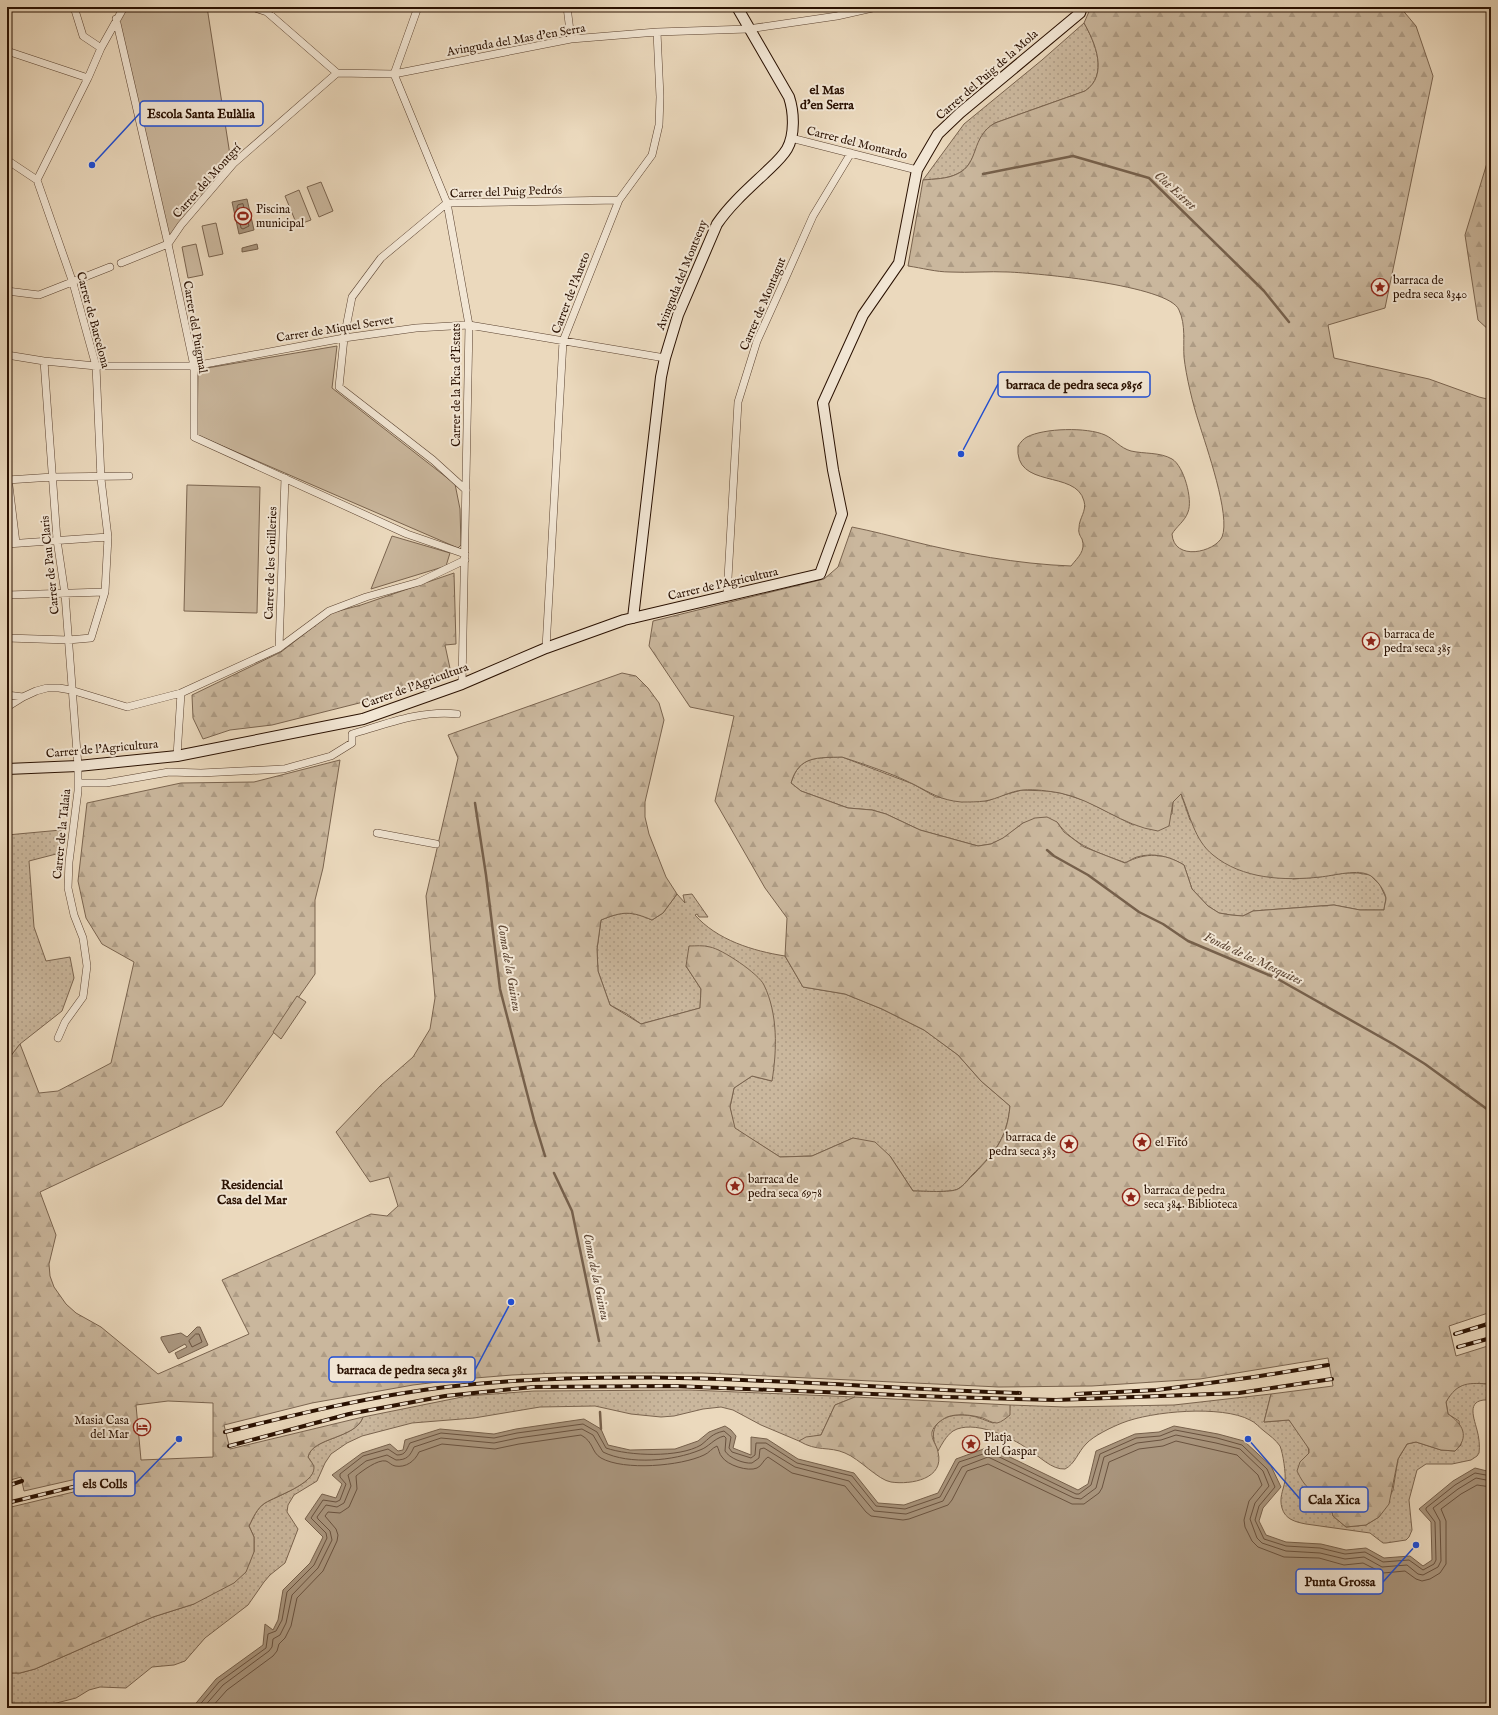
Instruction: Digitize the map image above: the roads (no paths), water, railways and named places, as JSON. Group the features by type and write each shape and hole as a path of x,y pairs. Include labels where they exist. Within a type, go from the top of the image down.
{"street":[{"path":"74,7 83,36 101,48"},
{"path":"7,160 37,180 88,78 101,48 124,7"},
{"path":"252,7 267,12 337,73"},
{"path":"267,12 273,7"},
{"path":"394,74 418,7"},
{"path":"567,7 571,39"},
{"name":"Avinguda del Montseny","path":"633,618 661,377 671,334 717,224 724,213 779,159 787,148 791,138 793,115 789,98 748,29 737,7"},
{"name":"Avinguda del Mas d'en Serra","path":"337,73 394,74 571,39 658,32 748,29 837,16 877,7"},
{"name":"Carrer del Puig de la Mola","path":"820,574 842,514 833,470 823,403 863,315 899,263 917,170 938,134 954,118 1080,13 1082,7"},
{"name":"Carrer del Puigmal","path":"116,19 168,244 194,366 194,437 407,534 465,557"},
{"name":"Carrer de l'Aneto","path":"546,648 563,341 619,200 652,155 659,125 660,97 658,32"},
{"path":"7,50 88,78"},
{"name":"Carrer del Montgrí","path":"168,244 181,225 234,163 337,73"},
{"name":"Carrer de la Pica d'Estats","path":"394,74 447,203 469,325 462,684"},
{"name":"Carrer del Montardo","path":"791,138 917,170"},
{"name":"Carrer de Montagut","path":"727,596 738,402 757,340 813,216 851,153"},
{"name":"Carrer de Barcelona","path":"37,180 73,283 96,366 101,476 108,537 105,592 91,638 68,640"},
{"name":"Carrer del Puig Pedrós","path":"466,490 433,460 339,387 344,338 352,297 381,258 447,203 619,200"},
{"path":"121,263 168,244"},
{"path":"7,291 39,295 73,283 110,267"},
{"name":"Carrer de Miquel Servet","path":"7,355 44,361 96,366 194,366 344,338 416,328 469,325 665,358"},
{"name":"Carrer de Pau Claris","path":"44,361 57,540 65,594 71,690 78,766"},
{"path":"7,469 16,543"},
{"path":"8,480 53,477 129,476"},
{"name":"Carrer de les Guilleries","path":"279,648 285,478"},
{"path":"7,544 108,537"},
{"path":"7,707 23,697 47,688 71,690 127,707 181,693 279,648 329,611 366,597 419,582 465,557"},
{"name":"Carrer de l'Agricultura","path":"7,769 78,766 177,756 363,719 462,684 546,648 633,618 820,574"},
{"path":"7,596 105,592"},
{"path":"7,638 68,640"},
{"path":"177,756 181,693"},
{"path":"7,695 23,697"},
{"path":"78,783 106,783 169,772 201,773 284,769 331,756 352,743 352,734 405,718 440,712 457,714"},
{"name":"Carrer de la Talaia","path":"58,1038 65,1022 83,998 87,966 83,938 74,915 68,888 69,862 75,824 78,766"},
{"path":"377,833 436,844"}],"water":[{"name":"Piscina municipal","path":"247,199 254,230 239,234 232,202"},
{"name":"Piscina municipal","path":"257,244 258,249 242,252 242,248"},
{"path":"197,1327 200,1327 208,1345 178,1359 175,1353 187,1347 185,1344 169,1353 161,1337 181,1333 187,1337"},
{"path":"584,1419 601,1429 608,1445 630,1450 675,1449 698,1441 709,1432 725,1426 736,1436 733,1448 751,1455 751,1437 767,1439 798,1459 854,1473 878,1503 904,1505 938,1493 956,1459 989,1447 1078,1490 1088,1484 1096,1451 1135,1434 1159,1432 1174,1426 1218,1434 1244,1441 1271,1466 1281,1487 1263,1508 1259,1521 1266,1535 1286,1542 1321,1544 1346,1550 1366,1548 1384,1558 1410,1556 1423,1566 1432,1560 1431,1522 1419,1509 1453,1481 1475,1468 1491,1472 1491,1708 192,1708 216,1679 263,1645 265,1624 273,1630 278,1620 283,1590 310,1563 323,1537 305,1519 322,1494 336,1498 342,1484 332,1475 362,1453 390,1444 398,1451 403,1450 405,1440 440,1429 494,1434 516,1429"}],"waterway":[{"name":"Clot Estret","path":"983,174 1073,156 1149,178 1264,291 1289,322"},
{"name":"Coma de la Guineu","path":"475,803 486,875 500,989 534,1120 545,1156"},
{"name":"Fondo de les Mesquites","path":"1047,850 1054,856 1088,875 1139,912 1163,924 1188,941 1276,978 1393,1044 1425,1064 1491,1112"},
{"name":"Coma de la Guineu","path":"554,1173 572,1211 599,1341"},
{"name":"Coma de la Guineu","path":"600,1412 601,1429"}],"railway":[{"path":"1455,1334 1491,1323"},
{"path":"1458,1347 1491,1338"},
{"path":"1076,1394 1157,1390 1328,1365"},
{"path":"225,1432 307,1412 390,1395 446,1387 517,1381 589,1378 661,1378 1020,1393"},
{"path":"229,1446 349,1414 445,1396 533,1387 674,1386 1056,1400 1239,1393 1332,1379"},
{"path":"7,1503 110,1478"},
{"path":"7,1486 22,1481"}],"place":[{"name":"Escola Santa Eulàlia","path":"92,165"},
{"name":"Piscina municipal","path":"243,216"},
{"name":"barraca de pedra seca 8340","path":"1380,287"},
{"name":"barraca de pedra seca 9856","path":"961,454"},
{"name":"barraca de pedra seca 385","path":"1371,641"},
{"name":"el Fitó","path":"1142,1142"},
{"name":"barraca de pedra seca 383","path":"1069,1144"},
{"name":"barraca de pedra seca 6978","path":"735,1186"},
{"name":"barraca de pedra seca 384. Biblioteca","path":"1131,1197"},
{"name":"barraca de pedra seca 381","path":"511,1302"},
{"name":"Masia Casa del Mar","path":"142,1427"},
{"name":"els Colls","path":"179,1439"},
{"name":"Cala Xica","path":"1248,1439"},
{"name":"Platja del Gaspar","path":"971,1444"},
{"name":"Punta Grossa","path":"1416,1545"}],"district":[{"name":"el Mas d'en Serra","path":"827,98"},
{"name":"Residencial Casa del Mar","path":"252,1192"}]}
